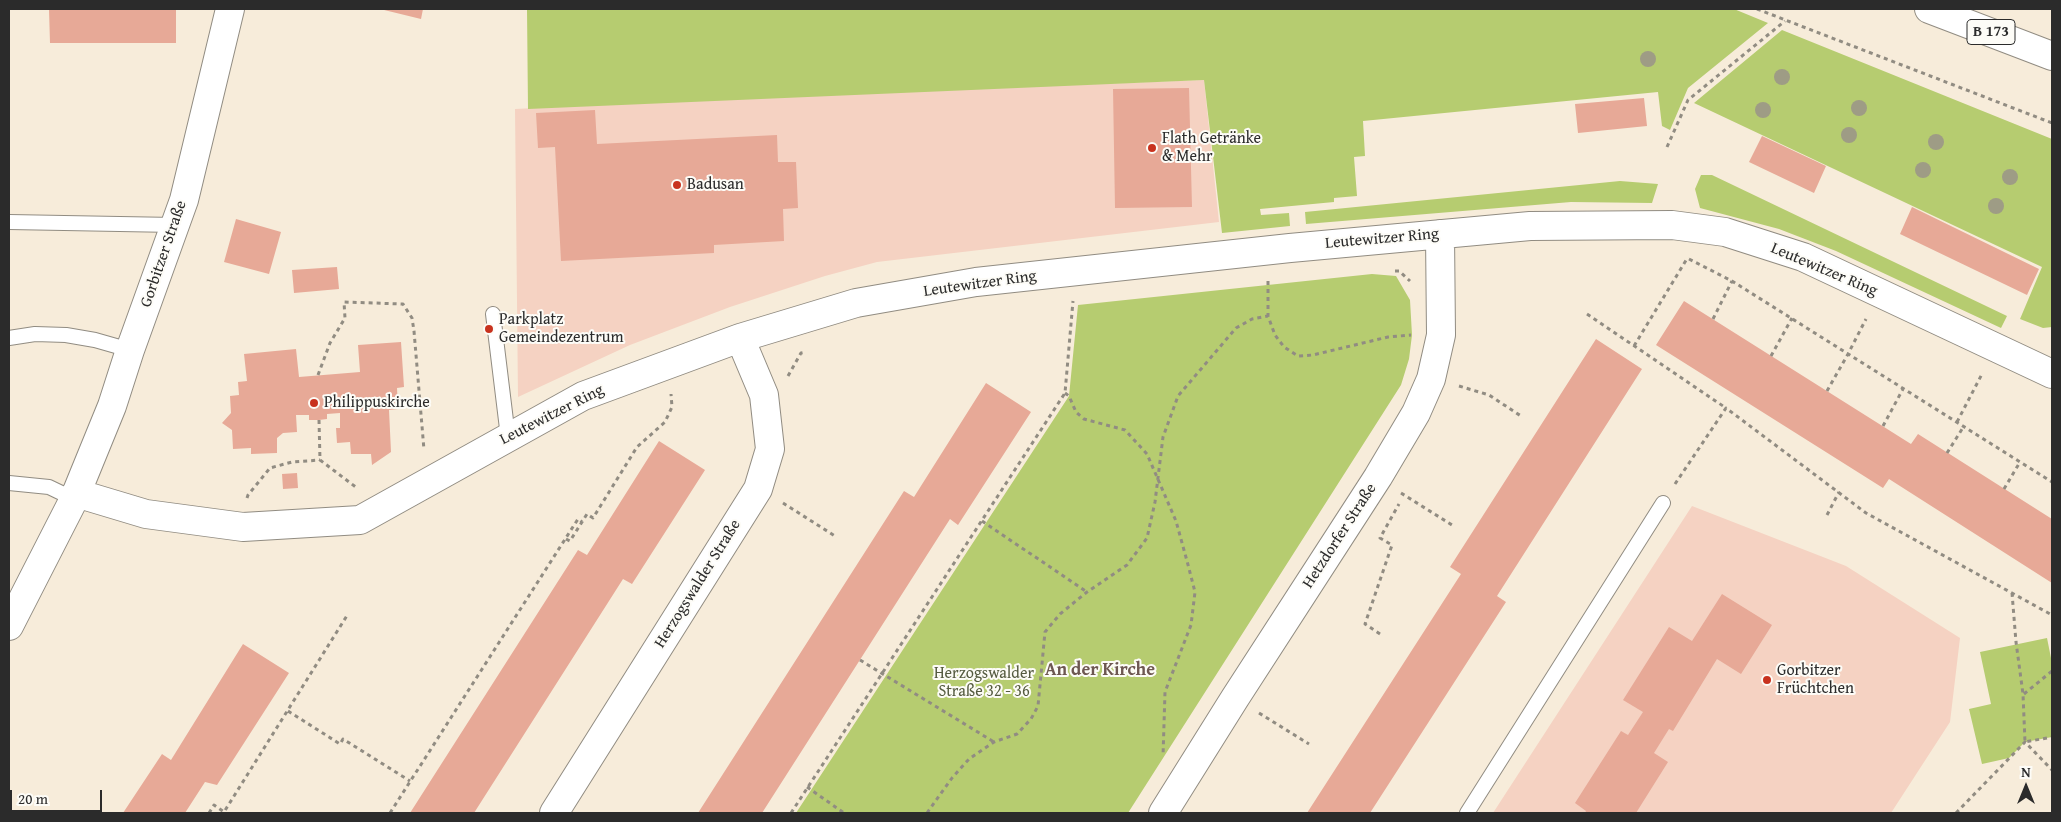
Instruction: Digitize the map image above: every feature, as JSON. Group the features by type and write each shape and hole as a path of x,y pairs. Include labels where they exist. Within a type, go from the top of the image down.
{"street":[{"name":"Gorbitzer Straße","path":"75,496 112,406 184,200 230,9"},
{"name":"B 173","path":"1930,9 2052,56"},
{"name":"Leutewitzer Ring","path":"75,496 146,514 243,527 360,520 583,396 740,338 856,303 976,282 1299,247 1530,226 1672,225 1725,232 1794,254 2052,374"},
{"name":"Hetzdorfer Straße","path":"1163,813 1378,477 1416,413 1432,379 1441,335 1440,234"},
{"name":"Herzogswalder Straße","path":"554,813 758,489 770,448 764,395 740,338"},
{"path":"9,626 75,496"}],"lane":[{"path":"9,222 175,225"},
{"path":"493,314 508,437"},
{"path":"9,338 35,334 66,335 94,340 130,350"},
{"path":"9,483 49,487 75,496"},
{"path":"1467,813 1663,503"}],"path":[{"path":"1757,9 2052,123"},
{"path":"1667,147 1688,100 1785,20"},
{"path":"1672,225 1688,258 1732,281 2052,482"},
{"path":"1634,346 1688,258"},
{"path":"1392,270 1399,271 1409,279 1413,286"},
{"path":"791,813 1065,393 1073,301 1071,273"},
{"path":"1258,282 1278,280"},
{"path":"1268,281 1268,316 1275,335 1284,347 1298,356 1313,355 1388,338 1417,335"},
{"path":"1713,319 1732,281"},
{"path":"1827,391 1848,354 1878,292"},
{"path":"1064,302 1083,300"},
{"path":"318,375 330,343 345,318 344,302 403,304 412,318 414,331 427,483"},
{"path":"1587,314 1726,408 1866,513 2052,615"},
{"path":"928,813 952,778 969,760 994,742 1017,734 1031,719 1038,706 1045,632 1060,614 1087,592 1127,565 1147,538 1155,502 1163,437 1178,396 1236,328 1252,319 1268,316"},
{"path":"1771,356 1792,318"},
{"path":"786,380 801,354 812,349"},
{"path":"390,813 566,539 570,542 587,514 593,518 637,448 665,422 672,407 671,384 663,366"},
{"path":"1883,426 1903,389"},
{"path":"1065,393 1069,396 1076,412 1084,418 1125,430 1147,454 1176,521 1195,592 1191,625 1165,692 1162,775 1180,787"},
{"path":"1490,395 1521,416"},
{"path":"1670,490 1726,408"},
{"path":"319,420 320,460"},
{"path":"1947,453 1964,426"},
{"path":"243,527 248,495 270,468 292,462 320,460 354,485 375,512"},
{"path":"2004,489 2020,462"},
{"path":"1827,515 1839,492"},
{"path":"1380,634 1365,624 1392,545 1380,538 1404,494"},
{"path":"787,506 835,536"},
{"path":"1426,508 1452,525"},
{"path":"982,521 1087,592"},
{"path":"2012,593 2016,642 2024,694 2025,742 2052,770"},
{"path":"208,813 214,805 224,812 348,614"},
{"path":"860,660 994,742"},
{"path":"2024,694 2052,671"},
{"path":"1235,698 1309,744"},
{"path":"288,712 340,744 343,739 410,781"},
{"path":"1956,813 2025,742 2052,737"},
{"path":"807,787 844,813"}],"shaded area":[{"path":"1204,80 1219,222 877,262 825,276 730,307 630,345 518,397 515,109 797,95"},
{"name":"Gorbitzer Früchtchen","path":"1692,506 1846,566 1960,638 1950,722 1891,813 1493,813"}],"green space":[{"path":"527,9 1734,9 1768,23 1688,88 1670,130 1662,126 1658,92 1363,121 1365,156 1354,157 1357,196 1334,198 1334,202 1260,209 1261,215 1289,213 1290,226 1222,233 1204,80 528,109"},
{"path":"1782,30 2052,139 2052,327 2043,328 2020,319 2042,267 1694,103"},
{"path":"1701,175 1712,175 2007,316 2001,328 1836,251 1779,229 1700,208 1695,189"},
{"path":"1620,181 1658,184 1652,203 1571,202 1306,224 1305,212"},
{"name":"Herzogswalder Straße 32 - 36","path":"1372,274 1396,276 1410,300 1412,335 1409,359 1401,385 1128,813 796,813 1069,396 1078,305"},
{"path":"2047,638 2052,663 2052,737 2025,742 2009,758 1982,764 1969,709 1991,704 1980,652"}],"building":[{"path":"49,9 176,9 176,43 50,43"},
{"path":"380,9 423,9 421,19"},
{"name":"Flath Getränke & Mehr","path":"1189,88 1192,207 1115,208 1113,89"},
{"path":"1644,98 1647,126 1578,133 1575,104"},
{"name":"Badusan","path":"595,110 597,144 777,135 778,162 796,162 798,208 783,209 784,241 714,245 714,253 561,261 555,147 538,148 536,113"},
{"path":"1762,136 1826,166 1814,193 1749,162"},
{"path":"1912,207 2039,269 2027,295 1900,234"},
{"path":"236,219 281,232 269,274 224,262"},
{"path":"337,267 339,289 294,293 292,270"},
{"path":"1684,301 1911,444 1918,434 2052,519 2052,583 1889,479 1883,488 1656,345"},
{"path":"1596,339 1642,369 1497,596 1506,602 1370,813 1307,813 1461,574 1450,567"},
{"name":"Philippuskirche","path":"401,342 404,387 397,388 398,409 389,410 391,452 372,465 371,454 351,454 350,442 337,443 336,428 340,428 340,413 327,414 327,419 319,420 309,420 309,415 296,415 297,432 283,433 277,438 277,453 251,454 251,448 233,449 232,430 222,423 231,413 230,396 239,395 238,382 247,381 244,354 296,349 299,377 360,372 358,345"},
{"path":"986,383 1031,412 958,525 950,519 762,813 698,813 904,491 914,497"},
{"path":"659,441 705,470 632,584 623,579 474,813 410,813 578,550 587,555"},
{"path":"297,473 298,488 283,489 282,474"},
{"name":"Gorbitzer Früchtchen","path":"1722,594 1772,625 1741,674 1717,659 1673,731 1669,729 1654,753 1668,762 1636,813 1585,813 1586,811 1575,803 1621,731 1628,735 1643,712 1623,700 1669,627 1692,641"},
{"path":"243,644 289,673 217,785 205,782 185,813 123,813 162,754 171,760"}],"place":[{"name":"Flath Getränke & Mehr","path":"1152,148"},
{"name":"Badusan","path":"677,185"},
{"name":"Parkplatz Gemeindezentrum","path":"489,329"},
{"name":"Philippuskirche","path":"314,403"},
{"name":"Gorbitzer Früchtchen","path":"1767,680"}],"district":[{"name":"An der Kirche","path":"1100,670"}]}
